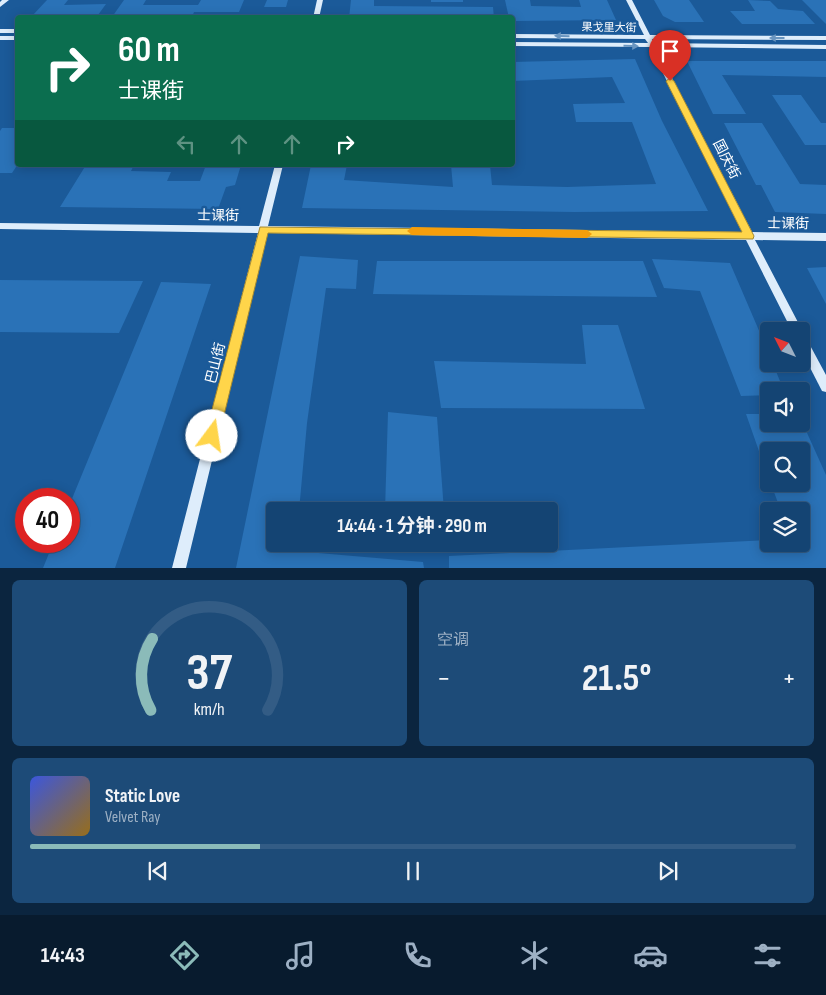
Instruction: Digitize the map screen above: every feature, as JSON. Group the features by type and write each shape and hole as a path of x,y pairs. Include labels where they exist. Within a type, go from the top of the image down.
{"street":[{"path":"0,6 6,0"},
{"path":"317,15 320,0"},
{"name":"国庆街","path":"629,0 792,322"},
{"path":"0,31 15,31"},
{"name":"果戈里大街","path":"515,36 826,38"},
{"path":"0,38 15,38"},
{"name":"果戈里大街","path":"515,44 826,47"},
{"name":"巴山街","path":"179,568 278,167"},
{"name":"士课街","path":"0,226 826,237"},
{"path":"810,357 826,388"}],"building":[{"path":"47,0 68,0 64,5 106,4 98,15 33,15"},
{"path":"124,0 146,0 143,5 198,5 201,0 244,0 239,12 194,12 193,15 113,15"},
{"path":"267,0 288,0 286,7 264,7"},
{"path":"351,0 374,0 374,6 493,7 494,15 349,15"},
{"path":"431,0 463,0 463,2 431,2"},
{"path":"505,0 530,0 531,6 581,7 579,0 607,0 616,20 515,21 515,15 508,15"},
{"path":"654,0 689,0 704,22 675,22 663,16"},
{"path":"748,0 770,1 778,9 803,11 815,24 742,24 730,11 755,11"},
{"path":"802,0 826,0 826,24"},
{"path":"277,14 291,14 291,15 272,15"},
{"path":"635,59 662,121 708,211 574,212 302,208 311,167 347,167 344,180 453,187 451,167 490,167 492,185 567,187 656,184 632,122 576,122 573,104 625,103 612,77 515,81 515,62"},
{"path":"687,61 826,61 826,77 722,75 746,114 713,114"},
{"path":"772,95 801,95 821,123 826,123 826,145 805,145"},
{"path":"724,123 762,123 800,184 826,185 826,214 775,212 761,185 756,185"},
{"path":"2,128 15,128 16,167 12,173 0,173 0,131"},
{"path":"85,167 133,167 131,171 171,172 167,181 200,181 205,167 240,167 235,185 226,187 218,209 60,207"},
{"path":"300,256 358,260 356,289 326,288 307,423 300,502 266,502 266,552 307,552 423,562 424,568 236,568"},
{"path":"652,259 730,263 760,333 760,372 776,372 780,382 760,382 760,395 741,396 700,291 664,288"},
{"path":"377,261 643,261 657,297 373,294"},
{"path":"826,267 826,304 807,268"},
{"path":"0,280 143,281 119,333 0,332"},
{"path":"161,282 211,284 115,568 43,568 49,553 80,553 80,488 76,488"},
{"path":"582,325 618,325 645,409 441,408 434,361 586,364"},
{"path":"388,412 437,417 443,502 385,502"},
{"path":"746,414 760,414 760,432 807,432 826,475 826,568 449,568 449,556 760,540 760,552 810,552 810,502 778,502 774,492 810,492 810,442 760,442 760,454"}],"slow traffic":[{"path":"412,231 587,234"}],"route":[{"path":"212,436 263,229 749,236 670,81"}]}
